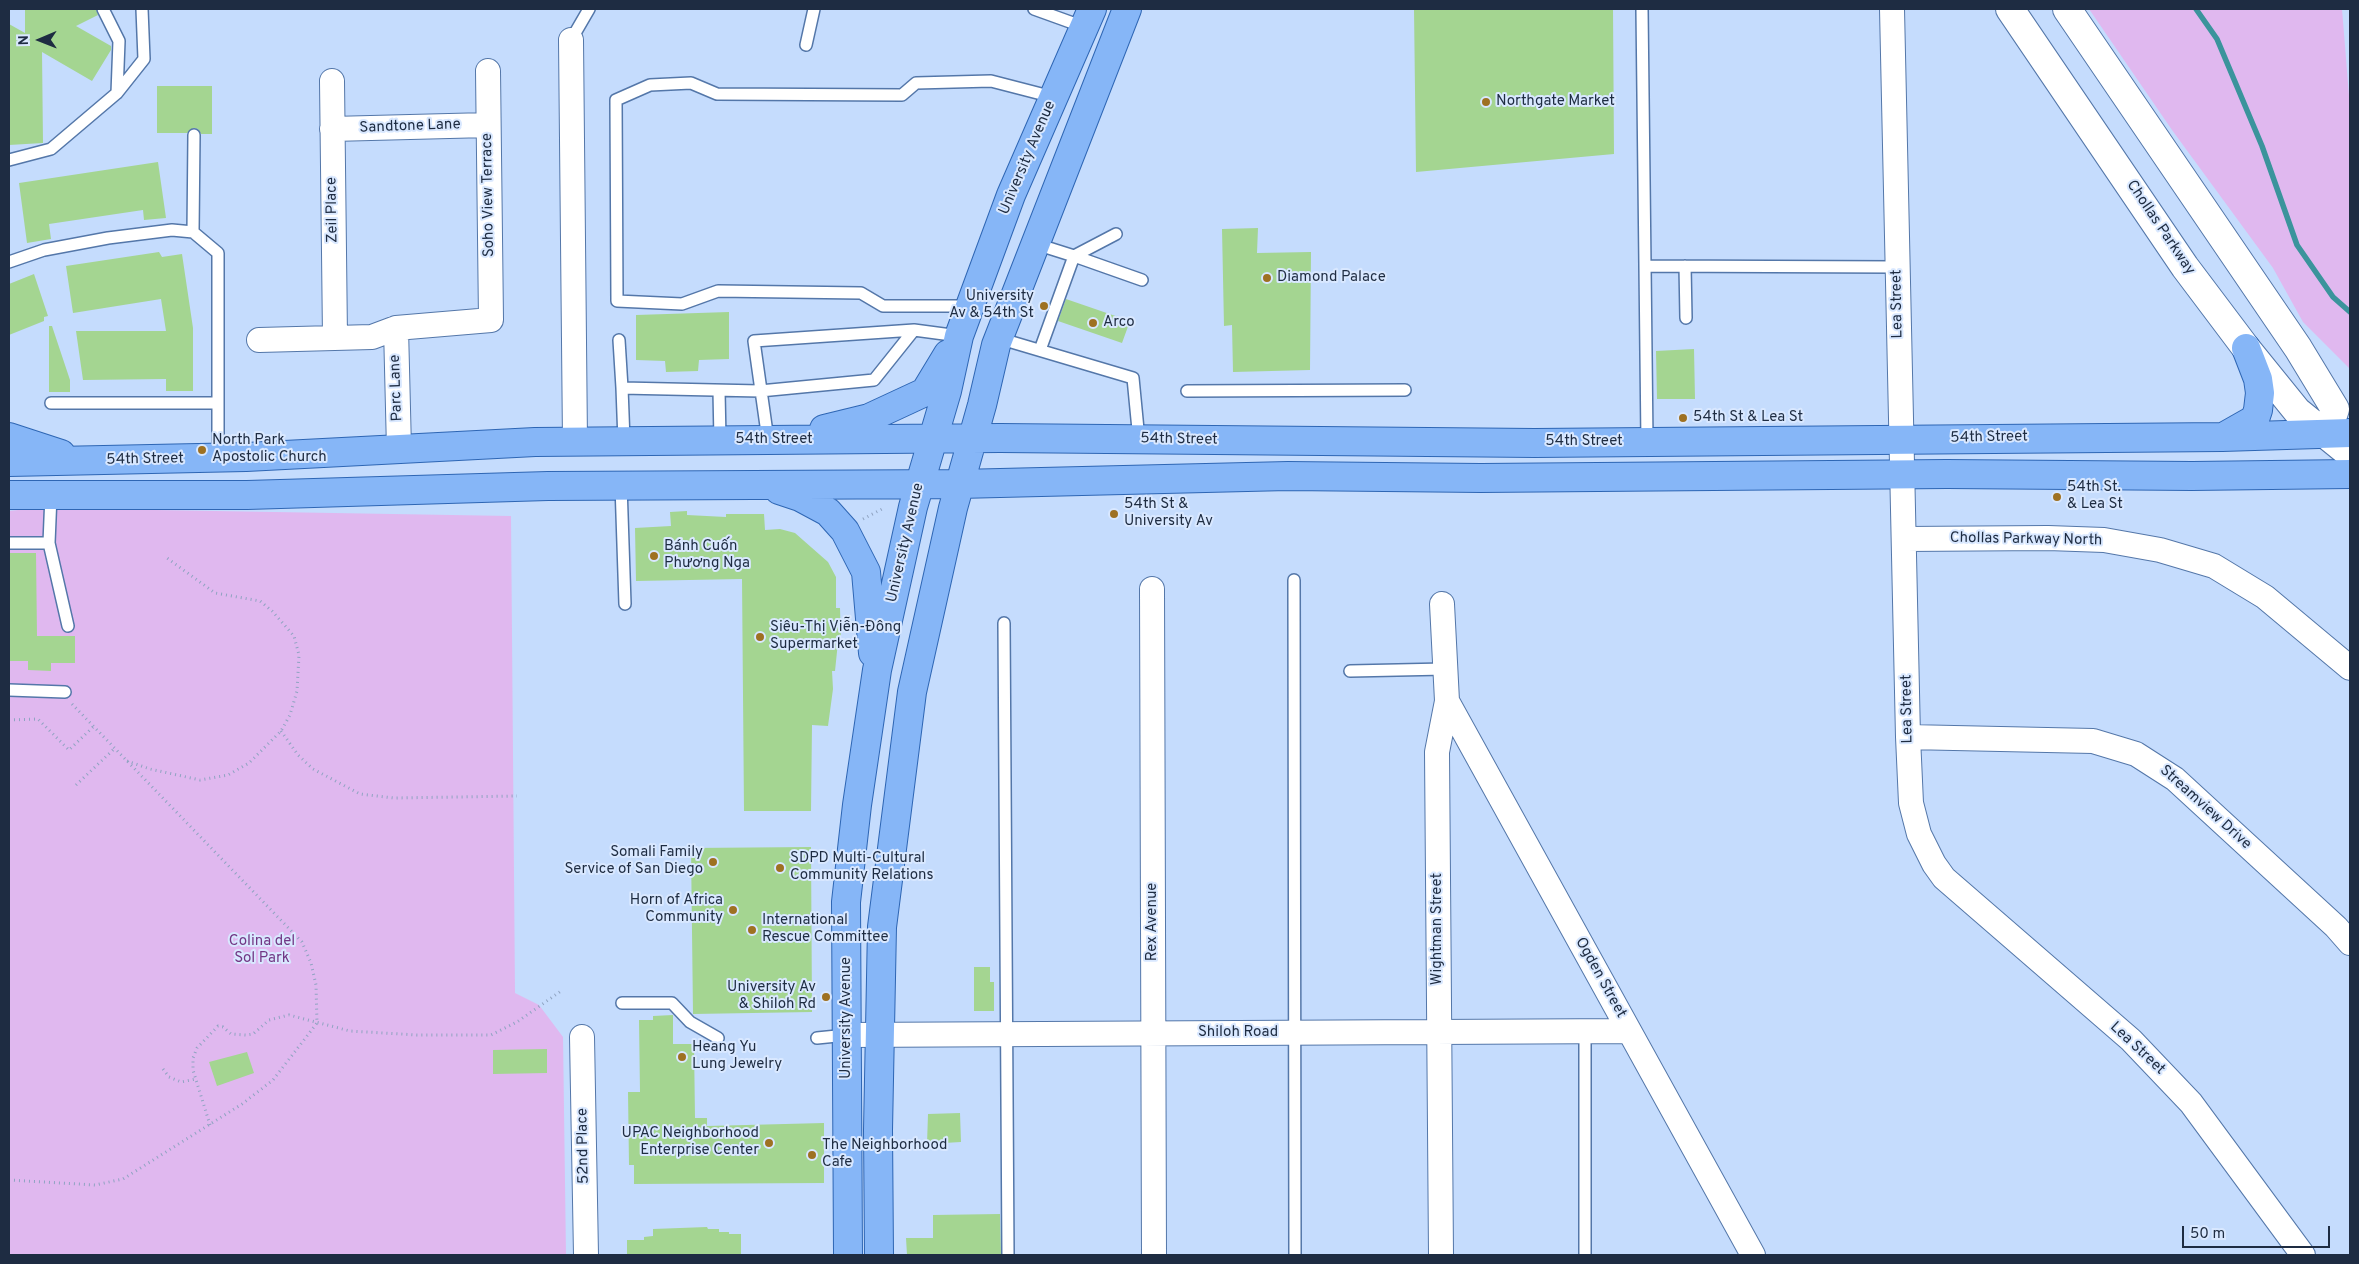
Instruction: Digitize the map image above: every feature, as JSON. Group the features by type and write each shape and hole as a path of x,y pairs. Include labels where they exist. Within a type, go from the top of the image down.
{"main road":[{"path":"879,1255 882,927 911,702 959,484 998,338 1127,9"},
{"name":"Chollas Parkway","path":"2010,9 2185,267 2246,348 2298,411 2338,434 2350,454"},
{"path":"2067,9 2298,348 2335,409 2338,434"},
{"name":"University Avenue","path":"848,1255 846,902 857,805 877,670 920,484 959,336 1011,195 1088,18"},
{"path":"768,440 869,418 925,392 959,336"},
{"path":"2222,437 2255,419 2258,410 2260,393 2258,379 2246,348"},
{"name":"54th Street","path":"9,462 218,458 624,441 972,439 1647,442 2222,437 2338,434"},
{"path":"9,437 86,461"},
{"path":"1336,477 1392,460 1405,442"},
{"path":"9,495 247,496 621,485 959,484 1336,477 2192,476 2350,474"},
{"path":"763,484 800,497 828,512 845,531 866,572 871,644 877,670"},
{"path":"9,501 50,495"}],"street":[{"name":"Lea Street","path":"1892,9 1908,737 1911,803 1914,819 1926,849 1944,878 2097,1010 2162,1071 2191,1103 2303,1255"},
{"path":"571,40 575,442"},
{"name":"Soho View Terrace","path":"396,328 491,320 488,71"},
{"name":"Zeil Place","path":"332,81 334,338"},
{"name":"Sandtone Lane","path":"332,129 488,125"},
{"path":"259,340 372,338 396,328"},
{"name":"Parc Lane","path":"396,328 399,449"},
{"name":"Chollas Parkway North","path":"1905,539 2048,538 2104,540 2160,550 2214,566 2265,597 2350,668"},
{"name":"Rex Avenue","path":"1152,589 1154,1255"},
{"name":"Wightman Street","path":"1441,1255 1437,752 1447,701 1442,604"},
{"name":"Ogden Street","path":"1447,701 1629,1031 1739,1245 1753,1255"},
{"name":"Streamview Drive","path":"1908,737 2071,739 2093,741 2136,754 2175,779 2336,927 2350,943"},
{"name":"Shiloh Road","path":"847,1035 1629,1031"},
{"name":"52nd Place","path":"582,1037 586,1255"}],"lane":[{"path":"103,9 119,41 117,93"},
{"path":"9,160 51,149 117,93 144,59 142,9"},
{"path":"571,40 589,9"},
{"path":"806,45 814,9"},
{"path":"1034,9 1088,18"},
{"path":"1642,9 1647,442"},
{"path":"970,306 883,306 861,293 718,291 682,304 617,301 616,100 650,85 691,84 718,94 902,95 916,83 991,81 1054,97"},
{"path":"193,232 194,135"},
{"path":"9,262 44,250 108,238 172,230 193,232 218,253 218,458"},
{"path":"1040,350 1074,256 1116,234"},
{"path":"1034,243 1142,280"},
{"path":"1645,266 1897,267"},
{"path":"1685,266 1686,318"},
{"path":"768,440 754,341 914,330 959,336"},
{"path":"622,388 760,391 874,380 914,330"},
{"path":"998,338 1133,378 1139,440"},
{"path":"619,340 624,441"},
{"path":"719,390 720,440"},
{"path":"1187,391 1405,390"},
{"path":"51,403 217,403"},
{"path":"621,485 625,604"},
{"path":"50,495 49,543 68,626"},
{"path":"9,543 49,543"},
{"path":"1294,580 1293,1033 1296,1255"},
{"path":"1004,623 1005,1034 1009,1184 1008,1255"},
{"path":"1350,671 1445,669"},
{"path":"9,690 65,692"},
{"path":"622,1003 672,1003 690,1022 718,1038"},
{"path":"1585,1031 1585,1255"},
{"path":"817,1038 847,1035"}],"path":[{"path":"861,520 891,505"},
{"path":"126,761 150,769 200,780 228,775 249,763 281,732 290,715 297,691 299,655 294,636 272,611 260,601 215,593 167,558"},
{"path":"9,1180 95,1185 123,1179 242,1104 273,1080 317,1023 316,984 312,963 302,942 73,707"},
{"path":"9,720 38,719 69,750 93,727"},
{"path":"281,732 298,755 313,769 360,794 394,798 517,796"},
{"path":"76,785 114,749"},
{"path":"210,1124 192,1064 196,1048 218,1026 240,1036 253,1034 269,1020 289,1015 350,1032 417,1035 491,1034 517,1022 561,991"},
{"path":"163,1069 169,1077 181,1082 196,1080"}],"green space":[{"path":"2089,9 2342,9 2350,108 2350,369 2303,322 2273,268 2172,130"},
{"name":"Colina del Sol Park","path":"37,508 511,516 515,993 539,1005 563,1037 566,1255 9,1255 9,511"}],"building":[{"path":"25,9 96,9 98,15 76,26 111,46 111,50 92,81 42,52 43,143 9,145 9,24 25,33"},
{"path":"1414,9 1613,9 1614,154 1416,172"},
{"path":"157,86 212,86 212,134 201,134 198,129 194,128 187,133 157,133"},
{"path":"158,162 166,218 144,220 143,210 49,224 51,239 27,243 19,183"},
{"name":"Diamond Palace","path":"1258,228 1257,253 1311,252 1310,370 1233,372 1232,325 1224,326 1222,229"},
{"path":"159,252 162,257 182,254 193,328 193,391 166,391 166,379 83,380 76,331 166,331 161,299 73,313 66,266"},
{"path":"34,274 48,316 44,317 44,321 9,335 9,284"},
{"path":"1066,299 1130,321 1122,343 1058,321"},
{"path":"729,312 729,359 699,360 698,371 666,372 665,361 636,360 636,315"},
{"path":"49,326 52,326 70,380 70,392 49,392"},
{"path":"1694,349 1695,399 1657,399 1656,351"},
{"path":"687,511 687,515 726,517 726,514 764,514 765,530 780,529 795,533 828,562 836,577 836,608 840,608 841,642 838,642 835,671 832,671 833,689 828,726 812,725 811,811 744,811 742,579 636,581 635,528 671,526 670,512"},
{"path":"9,553 36,553 37,636 75,636 75,663 51,663 51,671 28,670 28,661 9,661"},
{"name":"International Rescue Committee","path":"811,847 812,1012 693,1014 691,848"},
{"path":"974,967 990,967 990,982 994,982 994,1011 974,1011"},
{"path":"673,1015 673,1044 694,1044 695,1118 707,1118 707,1126 824,1123 824,1183 634,1184 634,1165 629,1165 628,1092 640,1092 639,1020 653,1020 653,1016"},
{"path":"547,1049 547,1073 493,1074 493,1050"},
{"path":"247,1052 254,1073 217,1086 209,1062"},
{"path":"960,1113 961,1142 927,1144 928,1114"},
{"path":"1000,1214 1001,1255 907,1255 906,1238 933,1238 933,1215"},
{"path":"707,1227 708,1229 719,1229 719,1232 741,1234 741,1255 627,1255 627,1240 644,1240 644,1237 653,1236 653,1229"}],"waterway":[{"path":"2196,9 2217,39 2262,146 2297,245 2333,297 2350,312"}],"place":[{"name":"Northgate Market","path":"1486,102"},
{"name":"Diamond Palace","path":"1267,278"},
{"name":"University Av & 54th St","path":"1044,306"},
{"name":"Arco","path":"1093,323"},
{"name":"54th St & Lea St","path":"1683,418"},
{"name":"North Park Apostolic Church","path":"202,450"},
{"name":"54th St. & Lea St","path":"2057,497"},
{"name":"54th St & University Av","path":"1114,514"},
{"name":"Bánh Cuốn Phương Nga","path":"654,556"},
{"name":"Siêu-Thị Viễn-Đông Supermarket","path":"760,637"},
{"name":"Somali Family Service of San Diego","path":"713,862"},
{"name":"SDPD Multi-Cultural Community Relations","path":"780,868"},
{"name":"Horn of Africa Community","path":"733,910"},
{"name":"International Rescue Committee","path":"752,930"},
{"name":"University Av & Shiloh Rd","path":"826,997"},
{"name":"Heang Yu Lung Jewelry","path":"682,1057"},
{"name":"UPAC Neighborhood Enterprise Center","path":"769,1143"},
{"name":"The Neighborhood Cafe","path":"812,1155"}]}
